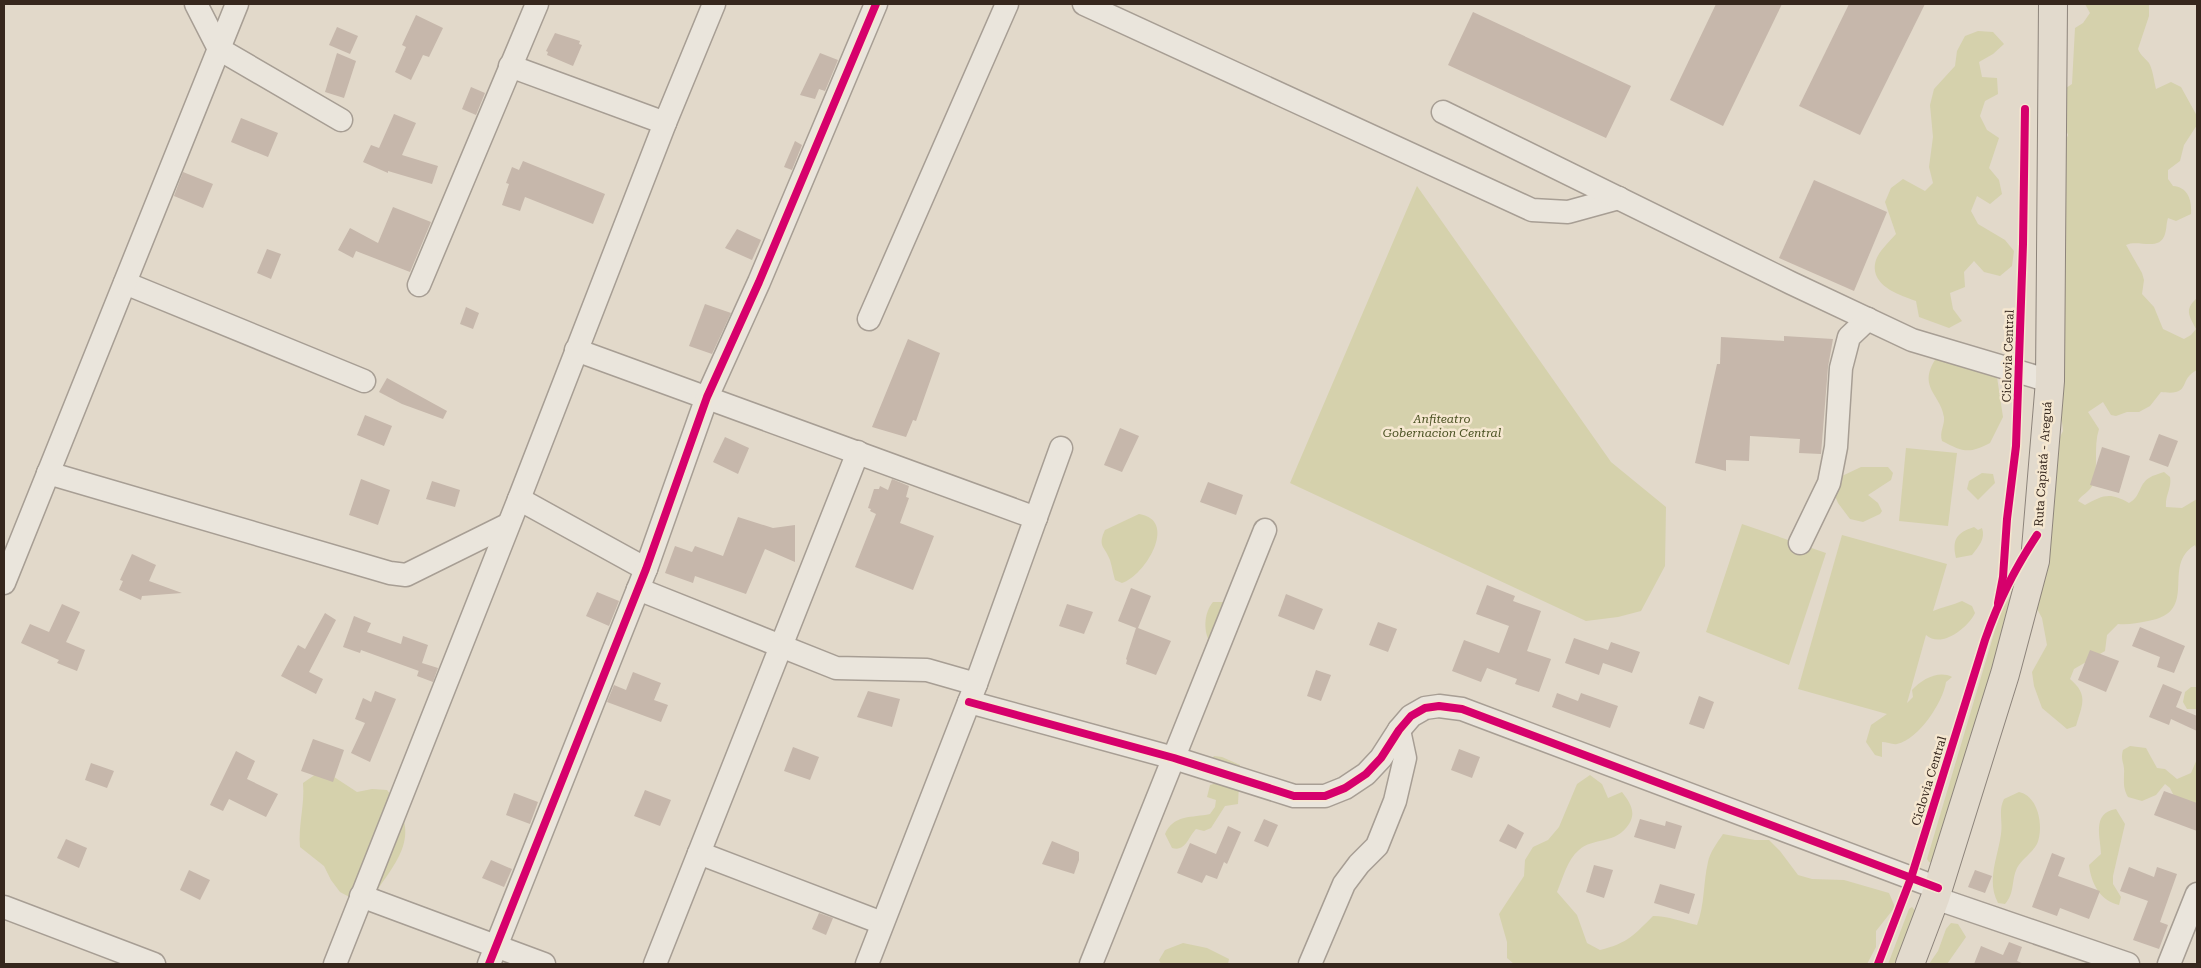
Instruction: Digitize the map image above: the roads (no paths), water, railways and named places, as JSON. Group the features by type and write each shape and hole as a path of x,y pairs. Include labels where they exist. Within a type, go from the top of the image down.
{"main road":[{"name":"Ruta Capiatá - Areguá","path":"1910,964 1937,893 2005,674 2036,561 2050,381 2053,4"}],"street":[{"path":"196,4 219,49 341,120"},
{"path":"4,583 237,4"},
{"path":"419,285 537,4"},
{"path":"335,964 507,525 519,499 664,123 714,4"},
{"path":"493,955 585,718 642,579 707,398 759,282 876,4"},
{"path":"869,319 1007,4"},
{"path":"1084,4 1532,210 1568,212 1619,198"},
{"path":"510,66 664,123"},
{"path":"1443,112 1912,340 2050,381"},
{"path":"125,282 364,380"},
{"path":"1800,544 1829,483 1836,447 1841,368 1849,337 1868,319"},
{"path":"576,350 1036,518"},
{"path":"867,964 972,693 1061,448"},
{"path":"654,964 858,452"},
{"path":"48,473 390,573 406,575 507,525"},
{"path":"519,499 642,579 781,645 836,668 927,670 972,693 1294,796 1325,796 1345,788 1366,774 1381,758 1399,730 1411,716 1425,708 1439,706 1462,709 1937,893 2128,964"},
{"path":"1091,964 1265,530"},
{"path":"1310,964 1344,884 1359,864 1377,846 1395,800 1404,758 1399,730"},
{"path":"699,853 882,922"},
{"path":"2169,964 2197,894"},
{"path":"361,896 493,955 544,964"},
{"path":"4,907 154,964"}],"park label":[{"name":"Anfiteatro Gobernacion Central","path":"1442,426"}]}
